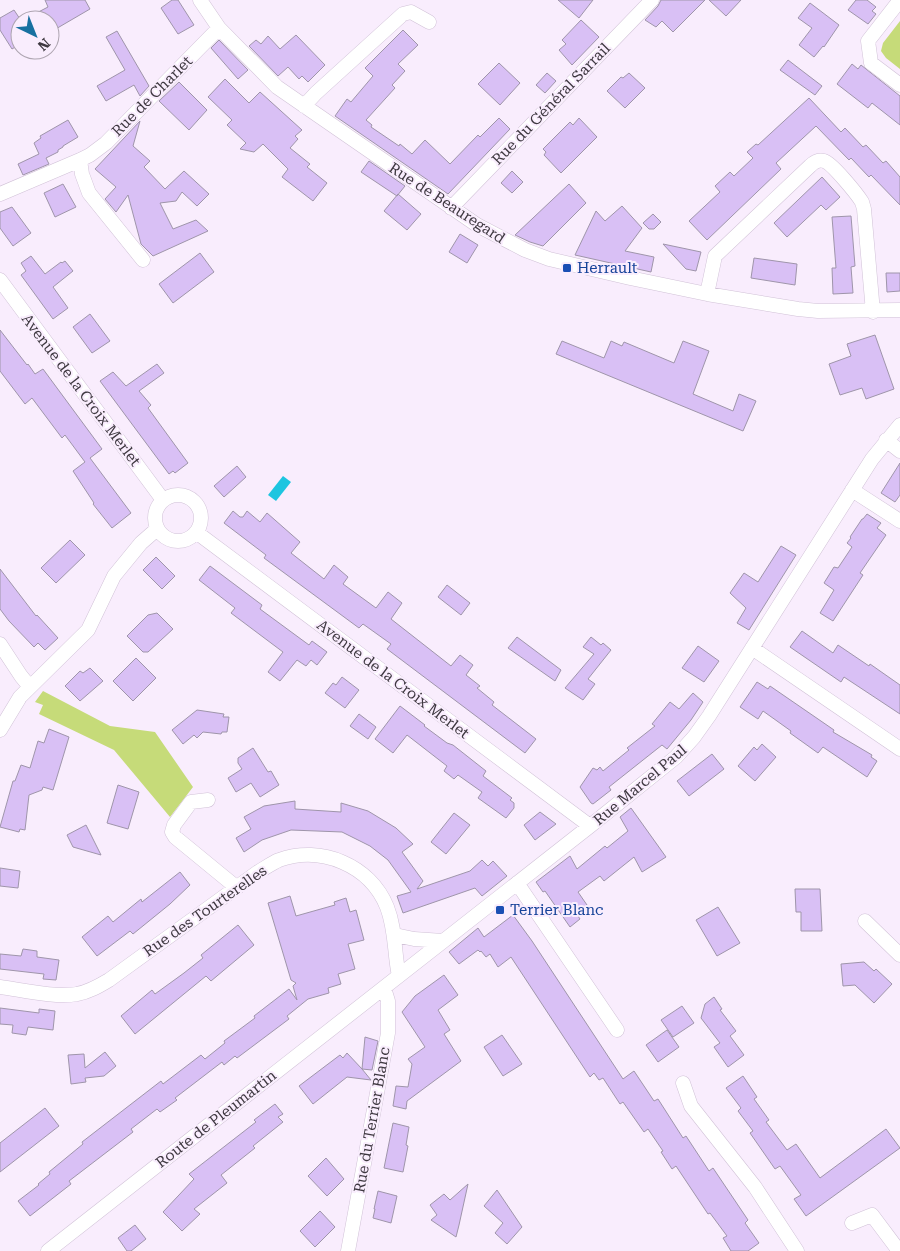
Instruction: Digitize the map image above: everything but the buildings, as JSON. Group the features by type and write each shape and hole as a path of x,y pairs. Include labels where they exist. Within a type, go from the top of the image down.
{"street":[{"name":"Rue de Beauregard","path":"200,0 219,28 269,80 451,208 500,238 549,259 707,294 818,311 873,312 900,310"},
{"name":"Rue du Général Sarrail","path":"451,208 652,0"},
{"path":"900,0 868,41 871,63 900,85"},
{"path":"304,106 316,92 403,14 412,12 429,22"},
{"name":"Rue de Charlet","path":"0,194 80,160 106,143 219,28"},
{"path":"80,160 82,174 89,192 143,260"},
{"path":"707,294 715,256 810,166 816,161 822,160 832,166 862,202 873,312"},
{"name":"Avenue de la Croix Merlet","path":"0,280 163,500"},
{"name":"Rue Marcel Paul","path":"384,988 676,757 710,716 852,490 886,440 900,425"},
{"path":"886,440 900,451"},
{"path":"852,490 900,521"},
{"path":"178,494 192,500 198,506 201,517 200,525 196,532 185,540 167,539 157,529 154,522 157,506 163,500 178,494"},
{"path":"0,730 12,708 30,687 88,630 114,576 141,543 157,529"},
{"name":"Avenue de la Croix Merlet","path":"196,532 590,826"},
{"path":"0,644 30,687"},
{"path":"752,648 900,749"},
{"path":"208,800 191,802 174,825 172,832 176,838 236,887"},
{"name":"Rue des Tourterelles","path":"0,987 63,995 92,990 109,980 236,887 277,861 294,856 308,855 330,857 354,868 374,884 387,906 395,935 399,976"},
{"path":"517,884 617,1030"},
{"path":"865,921 900,955"},
{"path":"395,935 414,939 443,941"},
{"name":"Route de Pleumartin","path":"48,1251 384,988"},
{"name":"Rue du Terrier Blanc","path":"348,1251 388,1033 388,1001 384,988"},
{"path":"683,1083 691,1106 755,1187 796,1251"},
{"path":"852,1223 872,1215 899,1251"}],"green space":[{"path":"900,21 900,69 886,58 881,51 883,43"},
{"path":"43,691 110,726 155,732 193,787 170,817 114,750 39,714 43,705 35,702"}],"water":[{"path":"283,476 291,482 276,501 268,495"}],"place":[{"name":"Herrault","path":"567,268"},
{"name":"Terrier Blanc","path":"500,910"}]}
